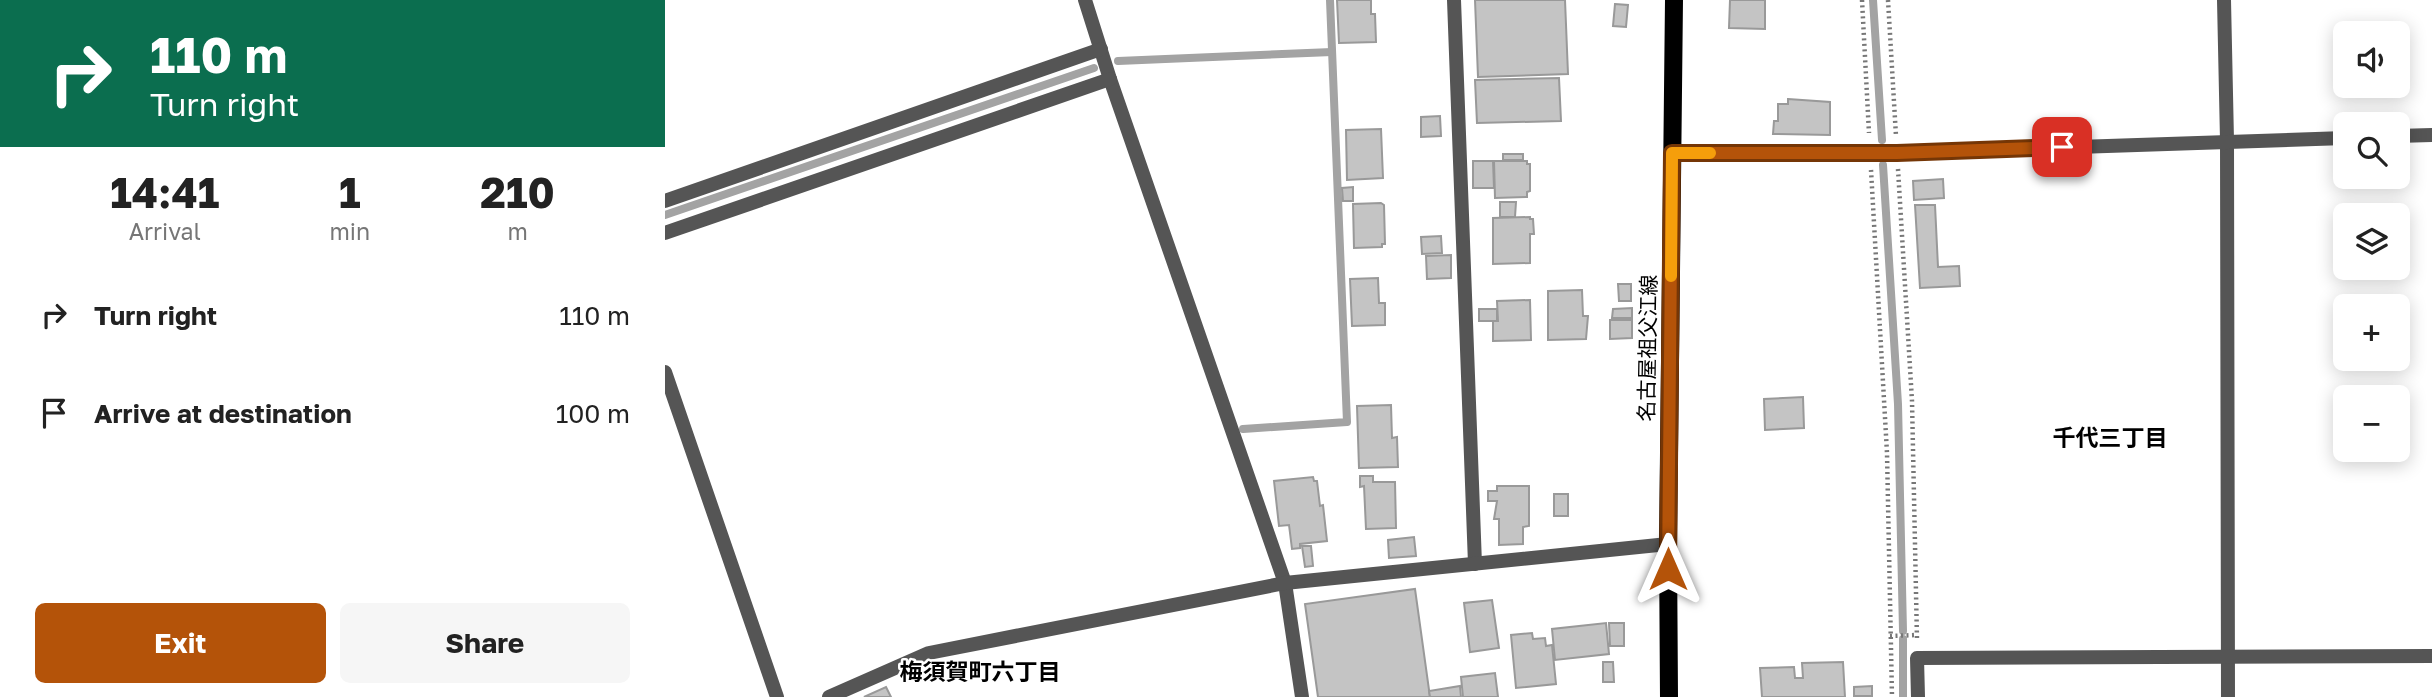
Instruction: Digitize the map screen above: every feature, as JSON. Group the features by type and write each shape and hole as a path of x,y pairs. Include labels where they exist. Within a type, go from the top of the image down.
{"main road":[{"name":"名古屋祖父江線","path":"1669,697 1674,0"}],"street":[{"path":"1085,0 1285,583 1302,697"},
{"path":"1454,0 1475,564"},
{"path":"2224,0 2227,140 2228,697"},
{"path":"665,201 1101,50"},
{"path":"665,233 1110,79"},
{"path":"2410,136 2432,135"},
{"path":"1672,153 1897,153 2333,138"},
{"path":"665,372 777,697"},
{"path":"829,697 929,653 1285,583 1668,544"},
{"path":"1918,697 1917,658 2432,656"}],"path":[{"path":"1862,0 1887,453 1892,697"},
{"path":"1888,0 1912,401 1917,658"},
{"path":"1890,636 1917,635"}],"building":[{"path":"1337,0 1371,0 1371,14 1375,14 1376,42 1339,43"},
{"path":"1475,0 1565,0 1568,74 1478,77"},
{"path":"1730,0 1765,0 1765,29 1729,28"},
{"path":"1615,4 1628,5 1626,27 1613,26"},
{"path":"1559,78 1561,121 1477,123 1475,80"},
{"path":"1788,99 1830,102 1830,135 1773,134 1774,121 1778,121 1778,104 1788,104"},
{"path":"1440,116 1441,136 1421,137 1421,117"},
{"path":"1381,129 1383,178 1347,180 1346,130"},
{"path":"1503,154 1523,154 1523,160 1503,160"},
{"path":"1473,161 1493,161 1494,188 1473,188"},
{"path":"1494,161 1527,161 1527,164 1530,164 1530,191 1527,192 1527,197 1495,198"},
{"path":"1943,179 1944,198 1914,200 1913,181"},
{"path":"1353,187 1353,201 1343,201 1342,188"},
{"path":"1500,202 1516,202 1515,217 1500,217"},
{"path":"1353,204 1384,205 1385,244 1382,244 1382,247 1354,248"},
{"path":"1915,205 1935,205 1938,267 1959,266 1960,286 1920,288"},
{"path":"1493,218 1533,219 1534,234 1530,234 1530,263 1493,264"},
{"path":"1441,236 1442,253 1422,254 1421,237"},
{"path":"1451,255 1451,278 1427,279 1426,256"},
{"path":"1378,278 1379,303 1385,303 1385,325 1352,326 1350,279"},
{"path":"1618,284 1631,284 1631,301 1619,301"},
{"path":"1582,290 1583,316 1588,316 1586,339 1548,340 1548,291"},
{"path":"1530,300 1531,340 1493,341 1493,321 1498,321 1497,301"},
{"path":"1632,308 1632,318 1612,318 1613,309"},
{"path":"1479,309 1497,309 1497,321 1479,321"},
{"path":"1610,320 1632,320 1632,338 1610,339"},
{"path":"1803,397 1804,428 1765,430 1764,399"},
{"path":"1391,405 1392,438 1397,437 1398,467 1359,468 1357,406"},
{"path":"1360,476 1373,476 1373,482 1395,482 1396,528 1366,529 1364,486 1360,487"},
{"path":"1313,477 1314,481 1317,481 1320,506 1323,505 1327,541 1300,544 1300,548 1292,549 1289,525 1279,526 1274,481"},
{"path":"1497,486 1529,486 1529,526 1523,527 1523,544 1499,545 1499,519 1494,519 1497,501 1488,501 1488,491 1497,491"},
{"path":"1554,494 1568,494 1568,516 1554,516"},
{"path":"1414,537 1416,556 1389,558 1388,540"},
{"path":"1302,546 1311,546 1313,566 1305,567"},
{"path":"1415,589 1430,697 1318,697 1305,604"},
{"path":"1492,600 1499,648 1470,652 1464,603"},
{"path":"1606,623 1609,654 1555,660 1552,629"},
{"path":"1609,623 1624,623 1624,646 1610,646"},
{"path":"1532,633 1533,639 1545,638 1546,646 1552,645 1556,684 1516,688 1511,635"},
{"path":"1603,662 1613,662 1614,682 1603,682"},
{"path":"1843,662 1845,697 1762,697 1760,668 1794,667 1795,678 1803,678 1802,663"},
{"path":"1495,673 1498,697 1463,697 1461,677"},
{"path":"1460,686 1461,697 1430,697 1429,691"},
{"path":"1872,686 1872,696 1854,696 1854,687"},
{"path":"886,687 891,697 864,697"}],"waterway":[{"path":"1243,429 1347,422 1330,0"},
{"path":"1873,0 1882,140"},
{"path":"1118,61 1332,52"},
{"path":"665,215 1094,68"},
{"path":"1883,165 1898,404 1903,631"},
{"path":"1903,639 1903,697"}],"slow traffic":[{"path":"1671,276 1672,153 1710,153"}],"district":[{"name":"千代三丁目","path":"2110,437"},
{"name":"梅須賀町六丁目","path":"980,671"}],"route":[{"path":"1668,569 1672,153 1897,153 2062,147"}]}
